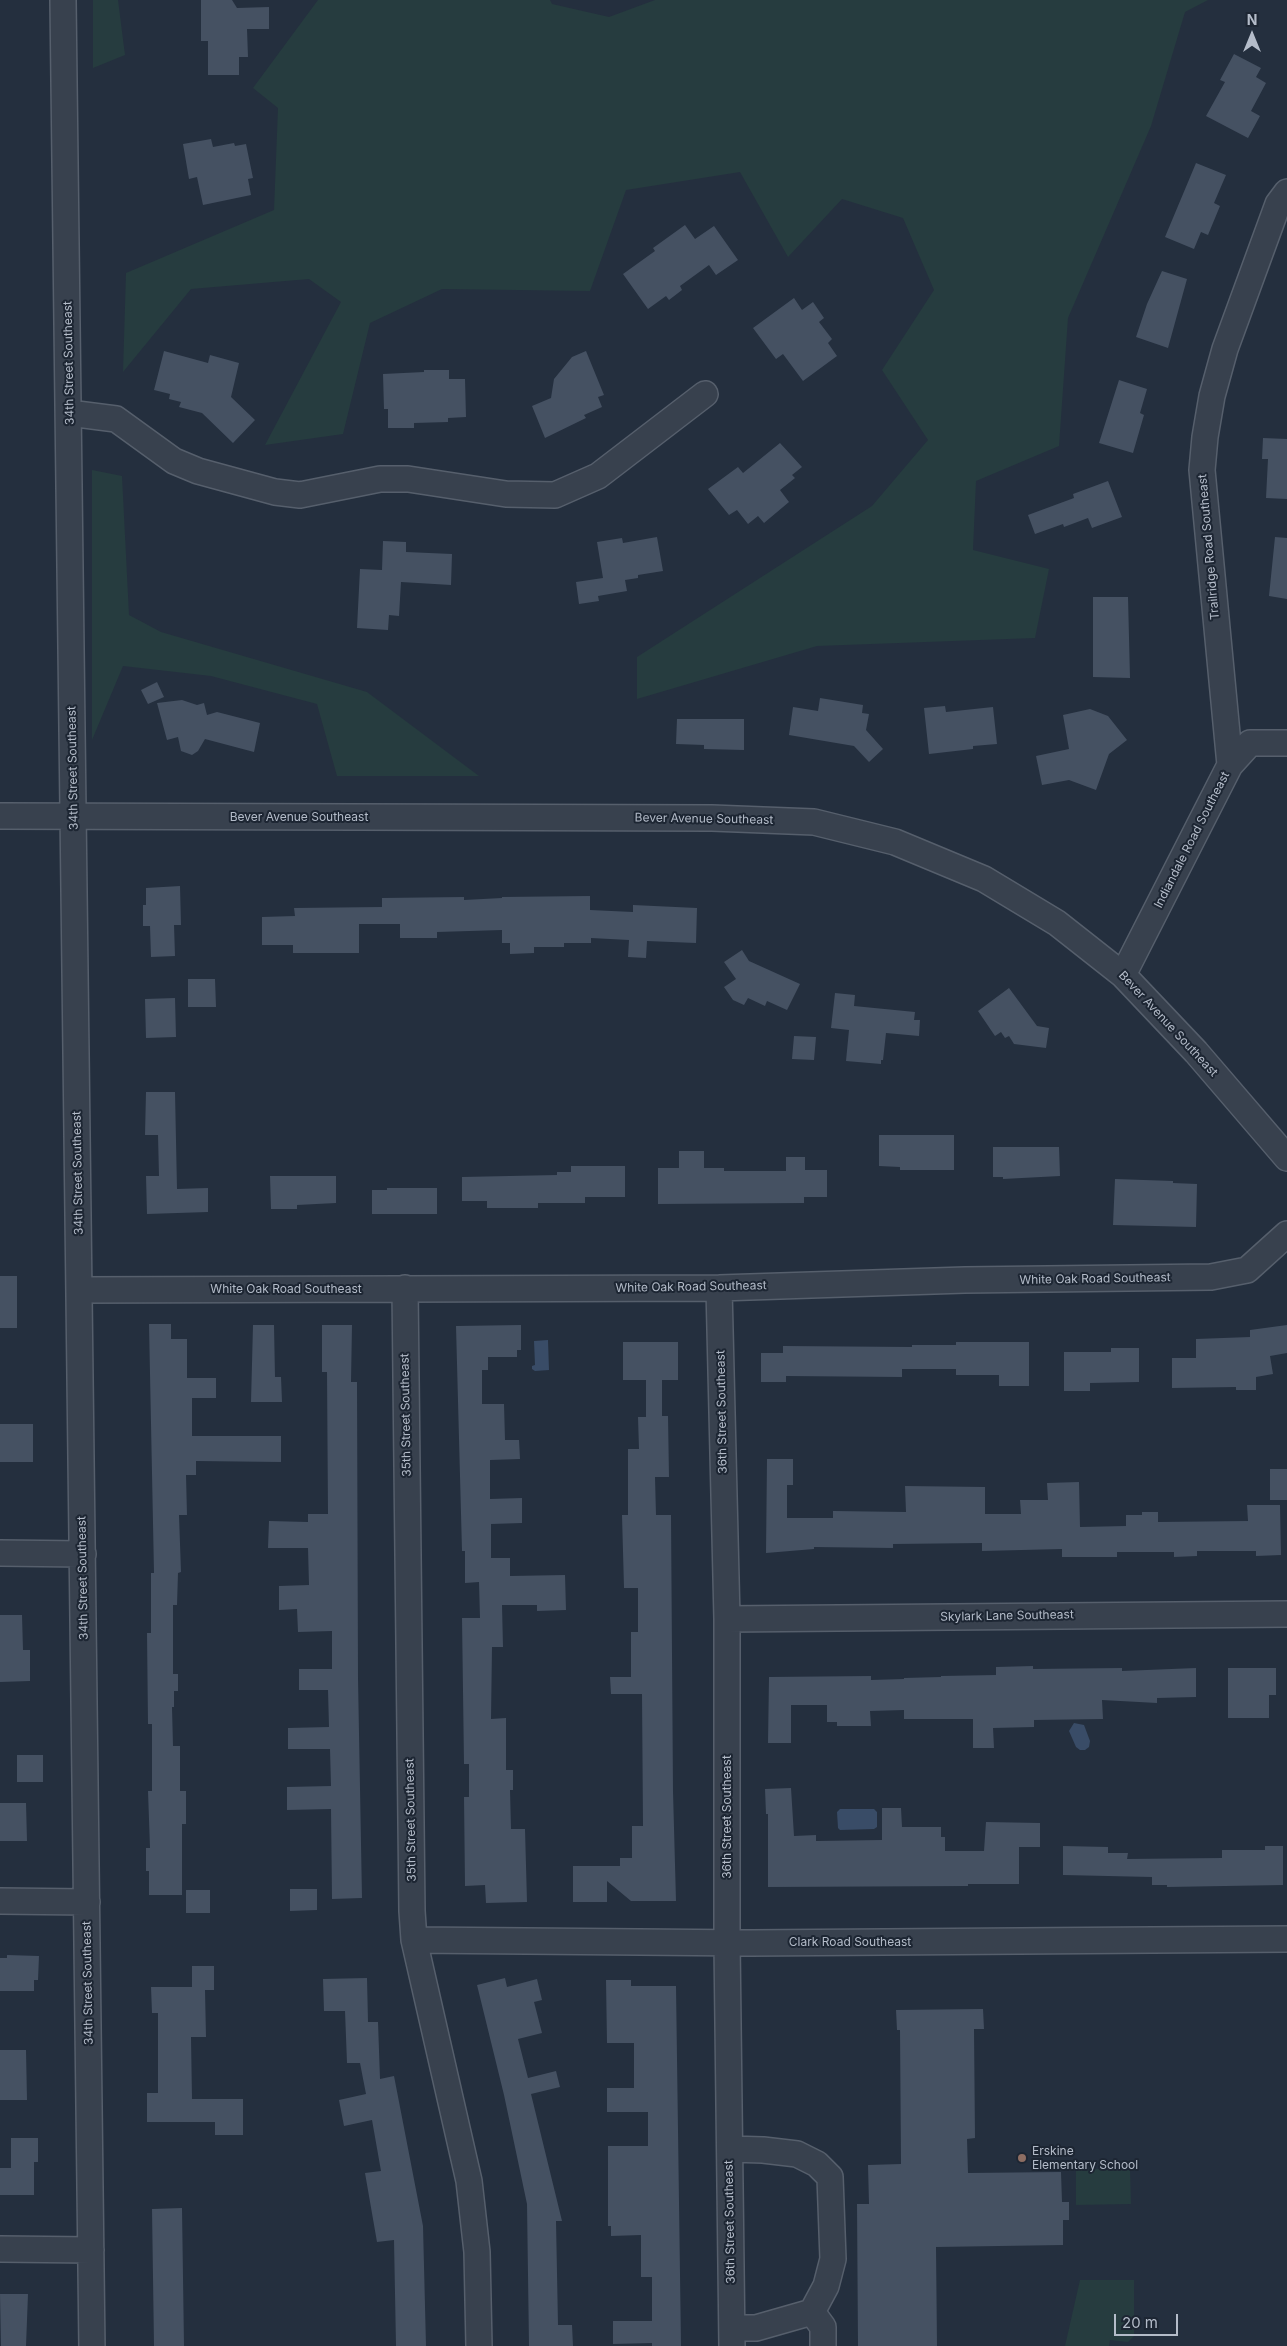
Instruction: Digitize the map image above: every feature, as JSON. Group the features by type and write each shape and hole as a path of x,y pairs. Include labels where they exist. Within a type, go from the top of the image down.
{"street":[{"name":"34th Street Southeast","path":"64,0 92,2346"},
{"name":"Trailridge Road Southeast","path":"1230,766 1202,470 1205,437 1212,396 1225,349 1278,204 1287,192"},
{"path":"69,413 116,419 174,461 198,471 275,492 300,495 380,480 408,479 506,494 555,495 598,476 705,394"},
{"name":"Indiandale Road Southeast","path":"1123,975 1230,766 1250,744 1287,743"},
{"name":"Bever Avenue Southeast","path":"0,816 712,818 814,822 895,842 984,879 1057,923 1123,975 1196,1052 1287,1158"},
{"name":"White Oak Road Southeast","path":"80,1290 719,1288 965,1280 1211,1277 1247,1270 1287,1234"},
{"name":"35th Street Southeast","path":"405,1288 412,1911 414,1940 469,2181 477,2252 478,2346"},
{"name":"36th Street Southeast","path":"719,1288 727,1619 727,1943 732,2337"},
{"path":"0,1553 83,1554"},
{"name":"Skylark Lane Southeast","path":"727,1619 1287,1614"},
{"path":"0,1901 87,1902"},
{"name":"Clark Road Southeast","path":"414,1940 727,1943 1287,1939"},
{"path":"730,2149 797,2154 817,2164 830,2177 833,2259 826,2286 812,2312 732,2337"},
{"path":"0,2249 91,2250"},
{"path":"812,2312 822,2327 823,2346"}],"green space":[{"path":"93,0 118,0 125,55 93,68"},
{"path":"318,0 550,0 552,4 609,17 655,0 1208,0 1185,12 1151,126 1068,318 1059,446 976,481 973,550 1049,569 1035,638 817,646 637,699 637,657 872,506 928,440 882,370 934,290 903,218 842,199 788,257 740,172 626,190 590,291 442,289 370,323 343,434 265,445 341,302 309,279 191,289 123,372 126,273 274,210 278,108 253,88"},
{"path":"92,470 122,476 129,615 161,632 367,692 479,776 337,776 317,704 211,676 123,666 92,740"},
{"path":"1076,2169 1130,2169 1131,2204 1076,2205"},
{"path":"1080,2280 1134,2280 1134,2336 1128,2342 1110,2340 1109,2346 1065,2346"}],"water":[{"path":"548,1340 549,1370 535,1371 532,1369 532,1366 535,1365 534,1341"},
{"path":"1074,1723 1084,1725 1090,1741 1089,1747 1085,1750 1080,1750 1076,1747 1069,1731"},
{"path":"840,1809 874,1809 877,1812 877,1827 874,1829 840,1830 838,1828 837,1812"}],"building":[{"path":"201,0 232,0 237,8 269,7 269,29 247,29 248,57 239,57 239,75 208,75 208,41 201,41"},
{"path":"1234,54 1261,68 1256,77 1266,83 1251,111 1260,116 1248,138 1206,116 1225,82 1220,80"},
{"path":"211,139 213,147 234,143 235,146 246,144 253,178 248,179 251,195 203,205 197,177 189,179 183,144"},
{"path":"1196,163 1226,175 1214,203 1220,206 1208,235 1201,232 1194,249 1165,237"},
{"path":"685,225 695,239 714,226 738,260 716,275 709,265 680,286 682,290 669,300 666,296 648,309 623,274 655,251 653,248"},
{"path":"1162,271 1187,279 1168,348 1136,337 1147,304"},
{"path":"794,298 802,310 813,302 824,318 819,322 832,339 828,343 837,356 803,381 783,354 776,359 753,328"},
{"path":"164,351 208,363 210,355 239,363 231,397 255,420 233,443 202,413 179,407 181,402 169,399 170,394 154,390"},
{"path":"586,351 604,395 598,397 602,407 584,415 586,418 545,438 532,406 551,398 554,379 572,357"},
{"path":"424,370 449,370 449,379 465,379 466,417 448,418 448,422 414,423 414,428 388,428 388,409 384,409 383,374 424,372"},
{"path":"1119,380 1147,389 1140,413 1144,415 1133,453 1099,443"},
{"path":"1263,438 1287,439 1287,499 1266,498 1268,459 1262,459"},
{"path":"780,443 802,467 792,475 795,478 780,490 789,502 764,523 758,516 748,524 737,510 729,515 708,489 738,467 743,473"},
{"path":"1108,481 1122,517 1092,528 1088,518 1064,527 1063,524 1035,534 1028,515 1074,498 1073,494"},
{"path":"657,537 663,571 638,575 638,578 625,580 627,591 598,596 599,601 579,604 576,582 603,578 597,542 622,538 623,543"},
{"path":"1275,537 1287,538 1287,599 1269,596"},
{"path":"383,541 406,542 406,552 452,554 451,585 401,582 399,616 389,615 388,630 357,628 360,569 382,570"},
{"path":"1093,597 1128,597 1130,678 1093,677"},
{"path":"157,682 164,697 148,704 141,690"},
{"path":"820,698 863,705 862,713 869,714 866,730 883,749 869,762 854,746 789,735 793,707 818,711"},
{"path":"182,700 197,705 204,703 207,715 217,712 260,723 254,752 205,739 198,751 192,755 181,751 178,737 167,740 157,703"},
{"path":"945,706 946,712 993,707 997,744 973,746 973,749 929,754 924,708"},
{"path":"1090,709 1108,716 1127,740 1109,754 1096,790 1069,780 1042,785 1036,756 1069,749 1063,715"},
{"path":"677,719 744,719 744,750 704,749 704,745 676,744"},
{"path":"180,886 181,925 174,925 175,956 151,957 150,926 143,926 143,905 146,905 146,888"},
{"path":"590,896 590,910 633,912 633,905 697,908 696,943 647,941 646,958 628,957 629,940 591,938 591,943 564,943 564,947 534,947 534,953 510,954 510,943 502,943 502,930 437,932 437,938 400,938 400,924 359,924 359,953 293,953 293,945 262,945 262,917 295,916 294,908 382,907 382,898 464,897 464,900 502,897"},
{"path":"742,950 749,961 800,984 787,1010 767,1001 765,1006 748,998 744,1005 733,1000 724,987 736,979 724,962"},
{"path":"188,979 215,979 216,1007 188,1007"},
{"path":"1009,988 1037,1026 1049,1028 1046,1048 1014,1044 1009,1036 1005,1038 1001,1032 995,1036 978,1011"},
{"path":"835,993 855,995 854,1006 915,1012 914,1020 920,1020 919,1036 886,1033 881,1064 846,1061 849,1030 831,1028"},
{"path":"175,998 176,1037 146,1038 145,999"},
{"path":"794,1036 816,1037 814,1060 792,1059"},
{"path":"146,1092 175,1092 177,1189 208,1188 208,1212 147,1214 146,1176 159,1176 158,1135 145,1135"},
{"path":"879,1135 954,1135 954,1170 900,1170 900,1167 879,1166"},
{"path":"993,1147 1059,1147 1060,1176 1003,1179 1003,1177 993,1177"},
{"path":"679,1151 704,1151 704,1168 724,1168 724,1171 786,1171 786,1157 805,1157 805,1170 827,1170 827,1197 804,1197 804,1203 658,1204 658,1168 679,1168"},
{"path":"571,1166 625,1166 625,1197 585,1197 585,1203 538,1203 538,1208 487,1208 487,1201 462,1201 462,1177 557,1175 557,1172 571,1172"},
{"path":"270,1176 336,1176 336,1203 297,1205 297,1209 271,1209"},
{"path":"1115,1179 1173,1181 1173,1183 1197,1184 1196,1227 1113,1225"},
{"path":"387,1188 437,1188 437,1214 372,1214 372,1190 387,1190"},
{"path":"0,1276 17,1276 17,1328 0,1328"},
{"path":"149,1324 171,1324 171,1339 187,1339 187,1378 216,1378 216,1398 192,1398 192,1436 281,1436 281,1462 196,1461 196,1475 186,1475 187,1515 179,1515 181,1572 178,1573 177,1605 173,1605 173,1674 178,1674 178,1691 174,1691 174,1707 172,1707 173,1746 180,1746 180,1791 186,1791 186,1824 182,1824 182,1895 149,1895 149,1871 146,1871 146,1848 150,1848 148,1791 152,1791 152,1724 148,1724 147,1633 151,1633 151,1573 154,1573"},
{"path":"253,1325 274,1325 275,1377 281,1377 282,1402 251,1402"},
{"path":"322,1325 352,1325 351,1382 357,1382 358,1678 362,1898 332,1899 331,1809 287,1810 287,1787 331,1786 330,1749 288,1749 288,1728 329,1727 328,1690 299,1690 299,1669 332,1669 332,1631 298,1632 297,1609 279,1610 279,1586 309,1585 308,1548 268,1548 269,1521 308,1522 308,1514 328,1514 327,1372 322,1372"},
{"path":"521,1325 521,1350 517,1350 517,1357 488,1357 488,1370 482,1370 482,1404 504,1404 505,1440 519,1440 520,1459 490,1460 490,1499 522,1498 522,1523 491,1524 491,1558 510,1558 510,1576 565,1575 566,1610 537,1611 537,1605 502,1605 503,1647 492,1647 491,1719 506,1718 506,1770 513,1770 513,1790 510,1790 511,1829 525,1829 527,1902 486,1903 485,1885 465,1886 464,1797 469,1797 469,1764 464,1764 462,1618 480,1618 479,1582 465,1583 465,1551 462,1551 456,1326"},
{"path":"1287,1325 1287,1353 1270,1356 1273,1374 1256,1377 1256,1390 1236,1390 1236,1387 1172,1388 1172,1358 1196,1358 1196,1339 1250,1337 1250,1330"},
{"path":"623,1342 678,1342 678,1380 662,1380 662,1416 668,1416 669,1477 655,1477 656,1515 671,1515 673,1791 676,1901 631,1901 607,1881 607,1902 573,1902 573,1866 620,1866 620,1858 632,1858 632,1826 643,1826 642,1694 611,1694 610,1677 631,1677 631,1632 638,1632 638,1588 624,1588 622,1515 628,1515 628,1449 639,1449 638,1417 646,1417 646,1380 623,1380"},
{"path":"956,1342 1029,1342 1029,1386 999,1386 999,1375 956,1375 956,1369 902,1369 902,1377 786,1376 786,1382 761,1382 761,1353 783,1353 783,1346 912,1347 912,1345 956,1345"},
{"path":"1111,1348 1139,1348 1139,1382 1090,1383 1090,1391 1064,1391 1064,1352 1111,1352"},
{"path":"0,1424 33,1424 33,1462 0,1462"},
{"path":"767,1459 793,1459 793,1485 787,1485 787,1518 833,1518 833,1511 906,1512 905,1486 985,1487 985,1514 1021,1514 1020,1500 1048,1500 1047,1483 1079,1482 1080,1527 1126,1526 1126,1515 1142,1515 1142,1512 1158,1512 1158,1522 1248,1521 1247,1505 1280,1505 1281,1555 1256,1556 1256,1551 1197,1551 1197,1556 1174,1557 1174,1552 1117,1552 1117,1557 1062,1557 1062,1549 982,1551 982,1543 893,1544 893,1548 814,1547 814,1549 766,1553"},
{"path":"1270,1469 1287,1469 1287,1500 1270,1500"},
{"path":"0,1615 22,1615 23,1650 30,1650 30,1681 0,1682"},
{"path":"1033,1666 1033,1669 1122,1668 1122,1671 1196,1668 1196,1697 1157,1698 1157,1703 1102,1700 1103,1719 1034,1720 1034,1727 993,1728 994,1748 973,1748 973,1719 904,1719 904,1710 870,1711 871,1726 837,1726 837,1722 827,1722 827,1705 791,1705 791,1743 768,1743 769,1677 871,1676 871,1680 904,1679 996,1675 996,1667"},
{"path":"1228,1668 1276,1668 1276,1695 1269,1695 1269,1718 1228,1718"},
{"path":"17,1755 43,1755 43,1782 17,1782"},
{"path":"791,1788 794,1836 816,1835 816,1841 882,1840 882,1808 901,1808 902,1827 941,1827 941,1837 945,1837 945,1851 984,1851 986,1822 1040,1823 1040,1847 1019,1847 1019,1884 768,1887 768,1814 766,1814 765,1789"},
{"path":"0,1803 26,1803 27,1841 0,1841"},
{"path":"1063,1846 1108,1847 1108,1853 1128,1853 1127,1859 1222,1858 1222,1850 1265,1850 1265,1846 1283,1846 1283,1885 1167,1887 1167,1885 1152,1885 1152,1877 1063,1875"},
{"path":"290,1889 317,1889 317,1910 290,1911"},
{"path":"186,1890 210,1890 210,1913 186,1913"},
{"path":"7,1955 39,1956 38,1980 34,1980 34,1991 0,1991 0,1958 7,1958"},
{"path":"192,1966 214,1966 214,1990 205,1990 206,2037 191,2037 192,2099 243,2099 243,2135 215,2135 215,2122 147,2122 147,2093 158,2093 158,2013 152,2013 151,1987 192,1987"},
{"path":"367,1978 368,2022 378,2022 380,2079 394,2076 423,2226 426,2346 396,2346 394,2240 377,2242 365,2173 381,2171 372,2120 344,2126 339,2100 366,2094 360,2063 347,2063 345,2011 324,2011 323,1979"},
{"path":"505,1978 507,1987 537,1979 542,2000 534,2002 542,2033 518,2039 528,2078 556,2071 560,2087 531,2094 562,2221 556,2221 558,2325 572,2325 573,2346 529,2346 527,2204 504,2095 477,1985"},
{"path":"606,1980 631,1980 631,1986 676,1986 681,2346 652,2346 652,2343 613,2344 613,2321 652,2321 652,2277 641,2277 641,2235 611,2236 611,2226 608,2226 608,2146 648,2146 648,2112 607,2112 607,2088 634,2088 634,2043 607,2043"},
{"path":"983,2009 984,2029 974,2029 975,2138 967,2139 968,2173 1061,2172 1062,2202 1069,2202 1069,2220 1063,2220 1063,2245 936,2247 937,2346 858,2346 857,2204 869,2204 868,2165 901,2164 900,2030 897,2030 896,2010"},
{"path":"0,2050 26,2050 27,2100 0,2100"},
{"path":"11,2138 38,2138 38,2162 34,2162 34,2195 0,2195 0,2168 11,2168"},
{"path":"182,2208 184,2346 154,2346 152,2209"},
{"path":"0,2294 28,2294 26,2346 1,2346"}],"place":[{"name":"Erskine Elementary School","path":"1022,2158"}]}
